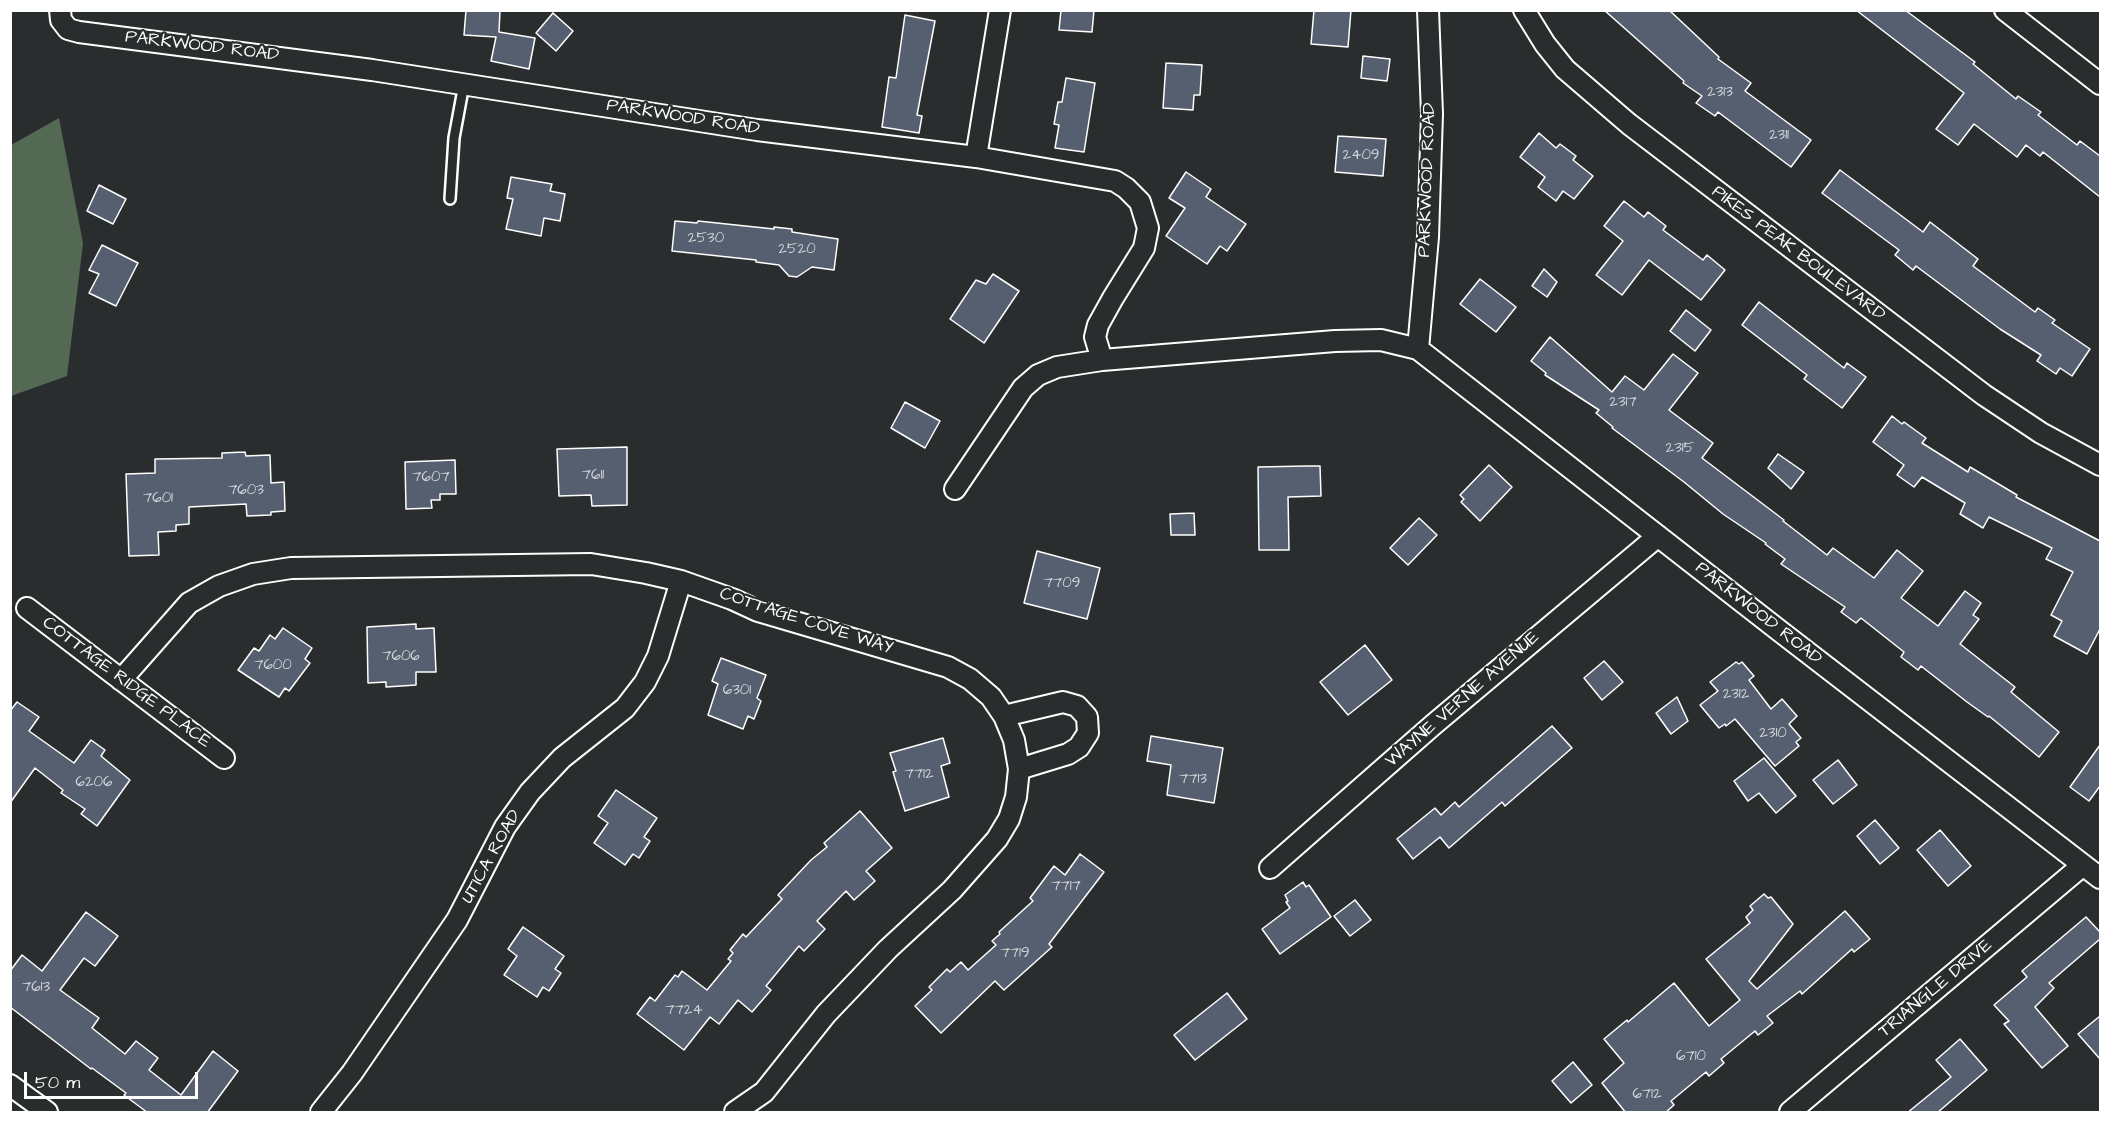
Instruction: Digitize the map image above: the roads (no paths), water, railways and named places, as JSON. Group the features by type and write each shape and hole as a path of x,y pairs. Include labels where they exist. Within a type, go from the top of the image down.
{"street":[{"name":"PARKWOOD ROAD","path":"60,10 61,20 68,29 79,32 464,84 757,130 976,157 1115,181 1140,202 1148,228 1144,248 1098,325 1095,337 1102,360"},
{"path":"976,157 999,10"},
{"name":"PARKWOOD ROAD","path":"1418,349 1428,237 1431,125 1428,10"},
{"name":"PIKES PEAK BOULEVARD","path":"1524,10 1545,44 1565,69 1629,124 1984,395 2041,433 2100,465"},
{"path":"2005,10 2100,84"},
{"name":"PARKWOOD ROAD","path":"956,489 1023,388 1038,375 1057,367 1102,360 1335,341 1381,340 1418,349 2100,878"},
{"name":"WAYNE VERNE AVENUE","path":"1270,868 1433,725 1658,536"},
{"name":"COTTAGE COVE WAY","path":"121,680 189,603 219,586 253,574 291,568 591,564 681,581 758,611 948,667 970,679 991,697 1004,716 1014,740 1019,769 1016,797 1009,819 997,839 952,890 888,949 825,1014 764,1092 735,1113"},
{"name":"UTICA ROAD","path":"321,1113 352,1073 457,920 505,827 530,792 562,758 625,708 645,682 658,656 681,581"},
{"name":"COTTAGE RIDGE PLACE","path":"27,608 224,758"},
{"path":"1004,716 1063,702 1077,706 1088,717 1088,733 1079,747 1068,754 1019,769"},
{"name":"TRIANGLE DRIVE","path":"1790,1113 2084,865"},
{"path":"10,1085 47,1113"}],"lane":[{"path":"450,198 454,138 464,84"}]}
